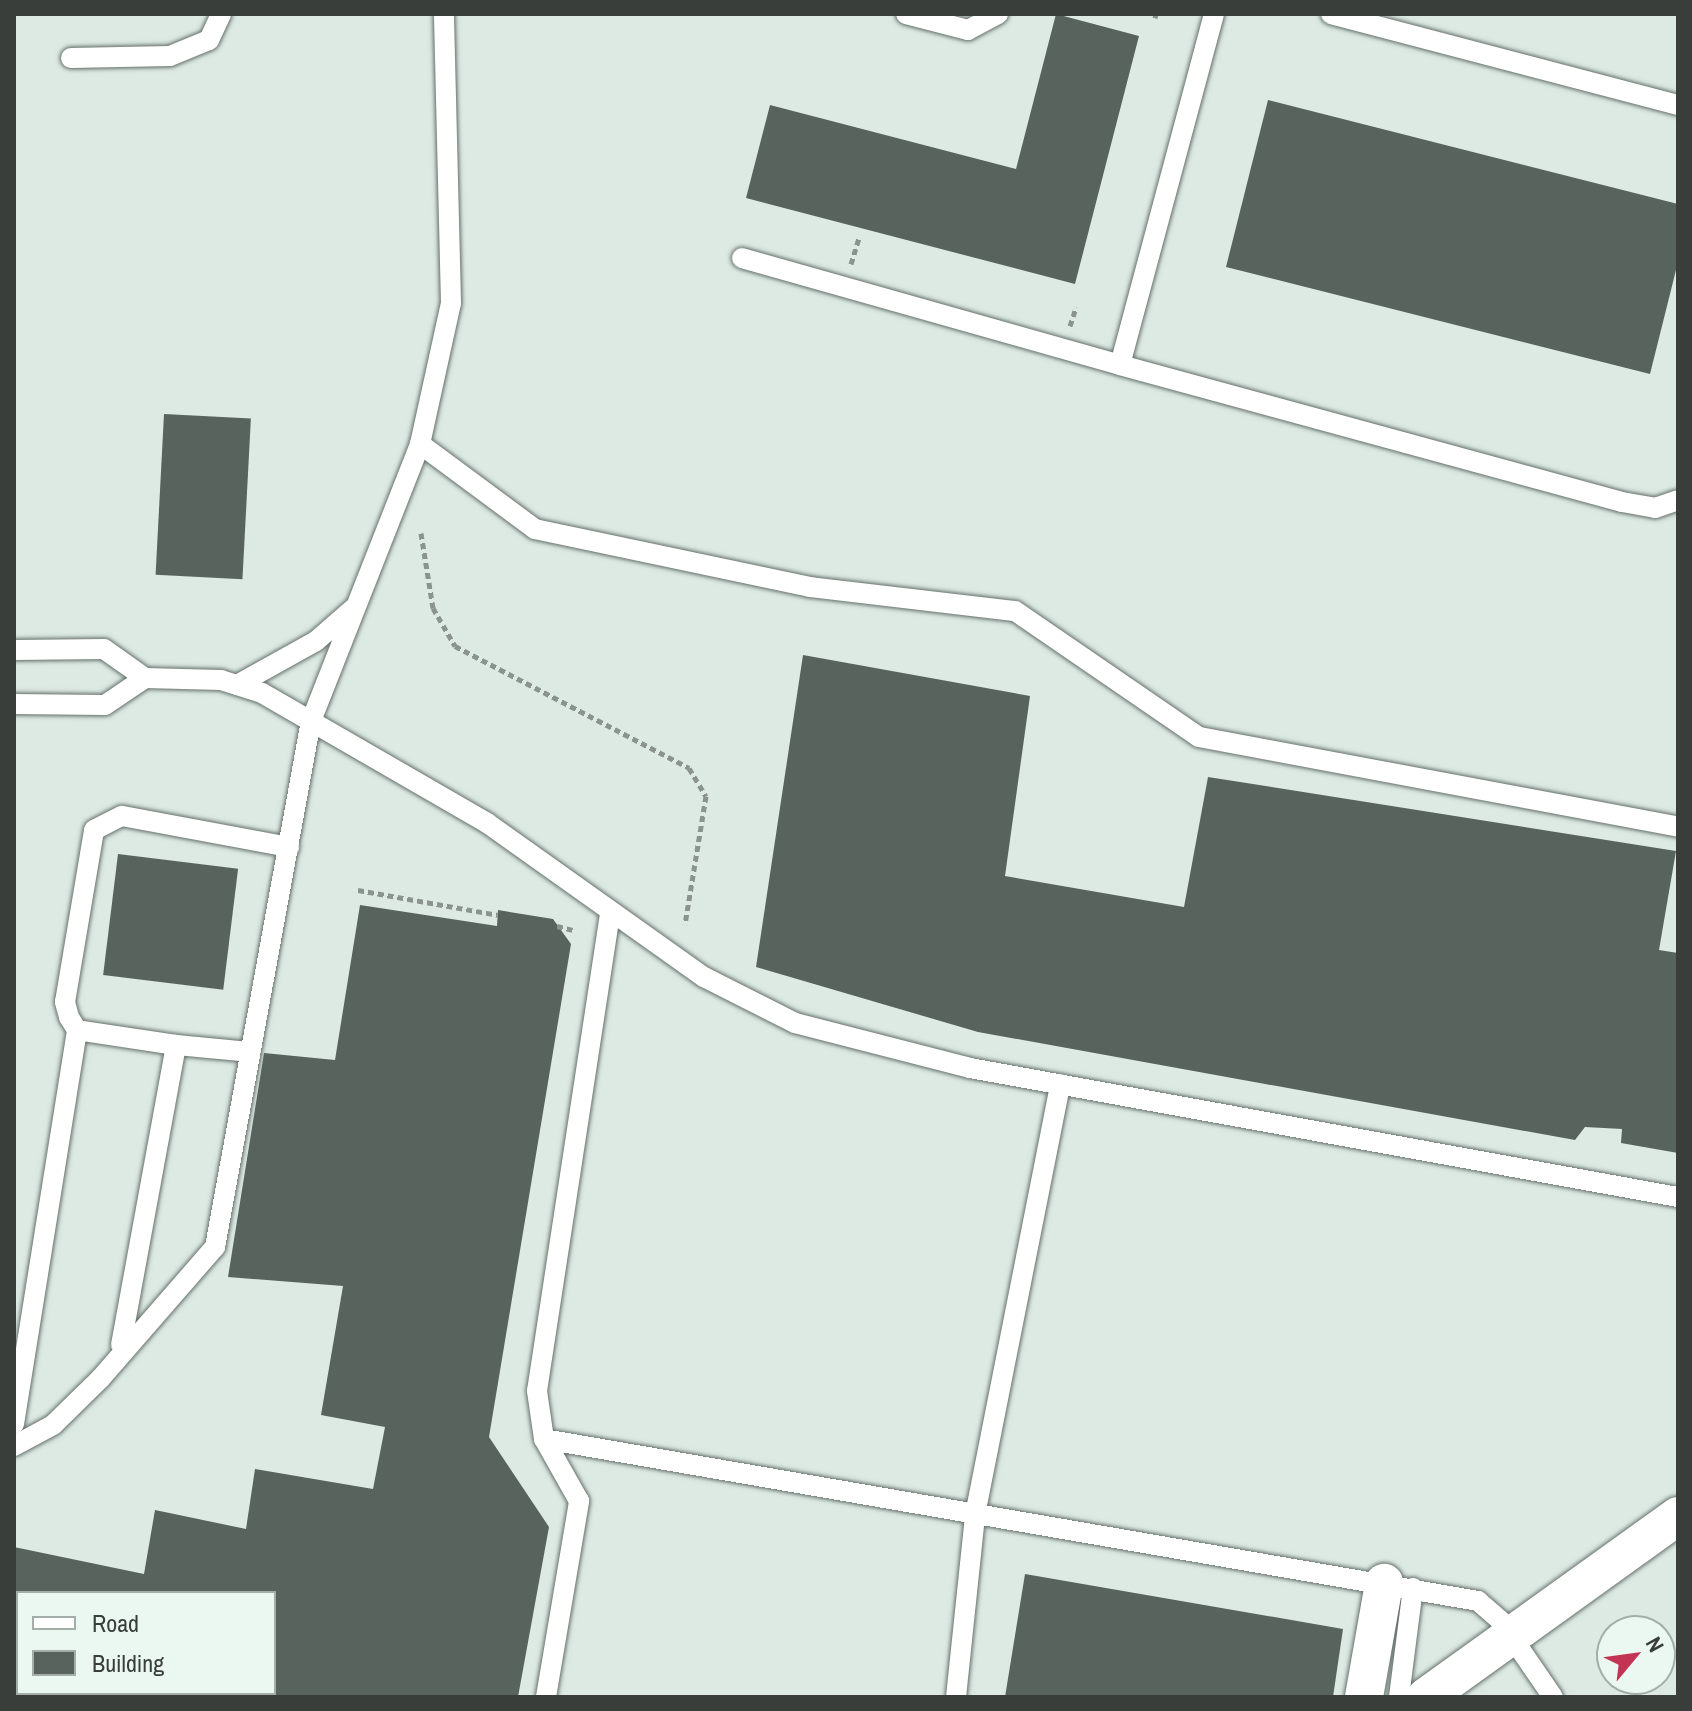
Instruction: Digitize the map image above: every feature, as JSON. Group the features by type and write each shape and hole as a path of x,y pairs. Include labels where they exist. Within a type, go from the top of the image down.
{"street":[{"path":"1426,1697 1678,1516"},
{"path":"1364,1697 1398,1586"}],"lane":[{"path":"71,58 170,56 209,40 221,14"},
{"path":"14,1446 53,1425 113,1364 215,1247 311,721 420,444 451,303 444,14"},
{"path":"906,14 968,30 998,14"},
{"path":"1120,365 1214,14"},
{"path":"1331,14 1678,105"},
{"path":"742,258 1192,387 1655,508 1678,500"},
{"path":"420,444 535,529 810,587 1015,611 1199,737 1678,827"},
{"path":"237,685 316,641 356,606"},
{"path":"14,650 104,649 145,678 237,685 311,721 487,823 704,977 795,1023 1060,1084 1678,1197"},
{"path":"14,704 105,705 145,678"},
{"path":"14,1424 77,1030 65,1002 94,830 122,816 289,847"},
{"path":"546,1697 579,1501 544,1439 537,1391 610,913"},
{"path":"77,1030 250,1052"},
{"path":"113,1364 130,1327 176,1045"},
{"path":"956,1697 975,1515 1060,1084"},
{"path":"544,1439 1478,1601 1512,1637 1553,1697"},
{"path":"1398,1586 1399,1697"}],"path":[{"path":"421,533 433,608 455,646 689,768 706,796 685,924"},
{"path":"358,890 498,915"},
{"path":"557,926 573,930"}],"building":[{"path":"1056,14 1139,36 1075,284 746,198 770,105 1016,169"},
{"path":"1268,100 1678,204 1678,262 1650,374 1226,267"},
{"path":"164,414 251,419 242,579 156,575"},
{"path":"803,655 1030,696 1005,876 1184,907 1208,777 1676,851 1659,950 1678,953 1678,1153 1621,1143 1622,1129 1585,1127 1575,1140 978,1032 756,967"},
{"path":"118,854 238,869 223,990 103,975"},
{"path":"360,905 497,926 498,910 553,919 571,944 489,1437 549,1527 518,1697 14,1697 14,1547 144,1574 155,1510 246,1529 255,1469 373,1489 385,1427 321,1415 343,1286 228,1277 264,1053 335,1060"},
{"path":"1025,1574 1343,1629 1333,1697 1005,1697"}]}
